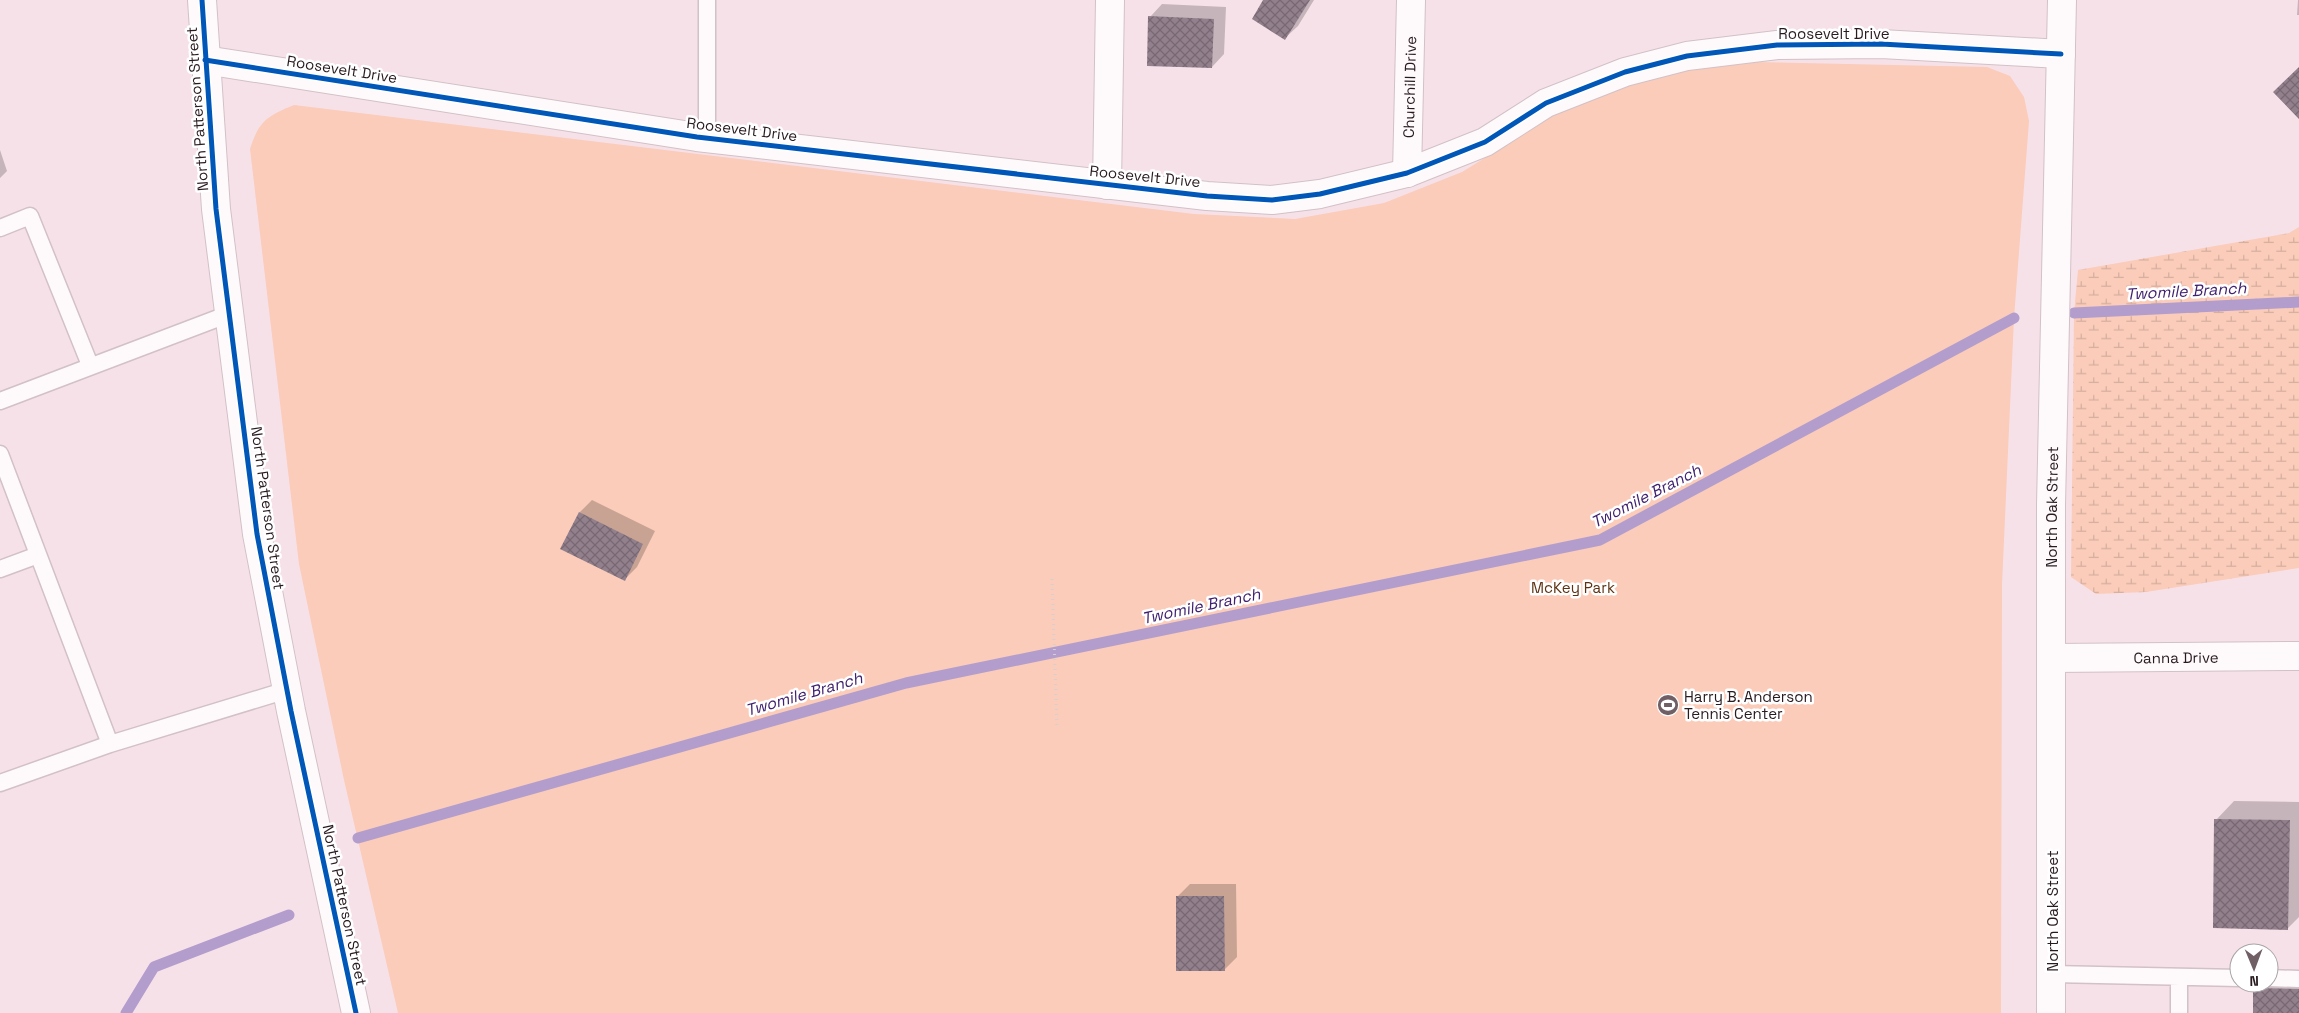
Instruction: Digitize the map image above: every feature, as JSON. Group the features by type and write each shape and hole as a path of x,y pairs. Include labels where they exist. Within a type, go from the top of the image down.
{"street":[{"name":"North Patterson Street","path":"202,0 216,209 257,534 287,690 356,1013"},
{"path":"1107,185 1110,0"},
{"name":"Churchill Drive","path":"1406,173 1411,0"},
{"name":"North Oak Street","path":"2051,1013 2051,506 2062,0"},
{"name":"Roosevelt Drive","path":"205,60 707,138 1207,196 1272,200 1320,194 1406,173 1486,142 1546,103 1625,72 1688,56 1777,45 1881,44 2061,54"},
{"name":"Canna Drive","path":"2052,658 2299,656"}],"lane":[{"path":"707,0 707,138"},
{"path":"0,228 30,216 90,365"},
{"path":"0,401 90,365 229,314"},
{"path":"0,454 110,744"},
{"path":"0,569 38,555"},
{"path":"0,783 110,744 287,690"},
{"path":"2052,974 2229,978"},
{"path":"2179,978 2179,1013"},
{"path":"2279,978 2299,979"}],"path":[{"path":"1052,579 1057,727"}],"green space":[{"name":"McKey Park","path":"1755,62 1987,67 2010,76 2024,97 2029,121 2014,318 2002,585 2001,1013 398,1013 344,780 299,564 250,149 257,132 271,116 294,105 1194,214 1295,219 1384,203 1462,172 1564,109 1671,70"},
{"path":"2299,227 2299,568 2146,592 2096,594 2071,577 2074,313 2078,270 2289,233"}],"building":[{"path":"1263,0 1310,0 1285,40 1252,19"},
{"path":"1148,16 1214,19 1212,68 1147,66"},
{"path":"2299,67 2299,119 2273,92"},
{"path":"579,512 643,544 625,581 560,549"},
{"path":"2214,819 2290,820 2288,930 2213,928"},
{"path":"1176,896 1224,896 1225,971 1176,971"},
{"path":"2279,989 2299,989 2299,1013 2253,1013 2253,993 2279,993"}],"waterway":[{"name":"Twomile Branch","path":"2074,313 2299,302"},
{"name":"Twomile Branch","path":"358,838 906,683 1600,540 2014,318"},
{"path":"126,1013 154,967 289,915"}],"cycle path":[{"path":"202,0 216,209 257,534 291,711 356,1013"},
{"path":"205,60 697,137 1207,196 1272,200 1320,194 1407,173 1485,142 1546,103 1625,72 1687,56 1777,45 1881,44 2061,54"}],"place":[{"name":"Harry B. Anderson Tennis Center","path":"1668,705"}]}
